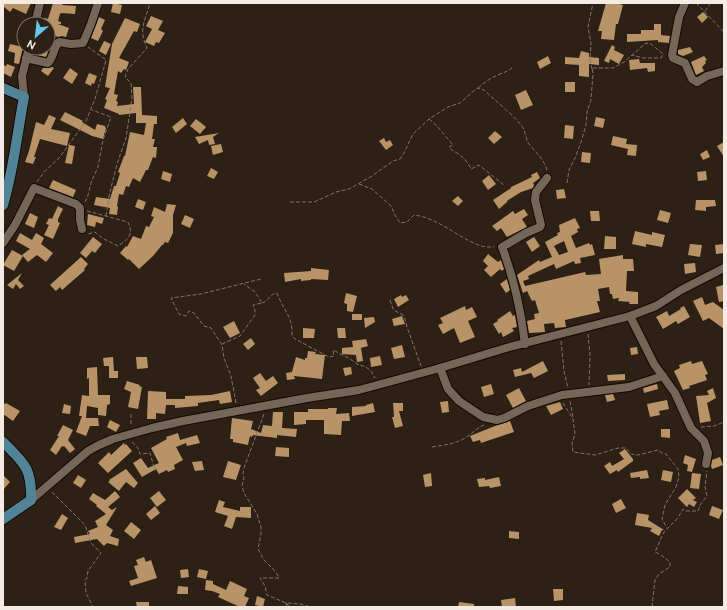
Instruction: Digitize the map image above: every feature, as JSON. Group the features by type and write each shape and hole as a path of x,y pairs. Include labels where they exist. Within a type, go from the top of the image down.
{"main road":[{"path":"3,88 24,97 15,156 3,205"},
{"path":"3,442 22,462 28,470 31,479 31,500 3,518"}],"street":[{"path":"37,16 40,3"},
{"path":"24,97 22,76 26,58 48,63 51,60 57,43 83,43 98,3"},
{"path":"685,3 679,17 672,55 673,58 685,63 692,79 697,82 707,76 724,71"},
{"path":"525,344 516,293 508,261 502,248 526,233 540,227 541,225 535,200 536,192 547,178"},
{"path":"3,243 34,188 66,200 81,208 80,220 82,229"},
{"path":"31,500 88,451 99,445 131,433 183,421 359,390 506,348 587,328 630,316 656,306 681,290 724,268"},
{"path":"630,316 654,364 674,393 691,428 704,441 708,453 706,464"},
{"path":"440,368 451,393 477,414 490,420 504,418 528,406 565,394 629,387 663,376"}],"path":[{"path":"106,216 106,208 117,164 126,138 132,98 131,83 125,77 128,69 147,48 143,39 142,29 150,3"},
{"path":"567,183 569,170 575,158 586,124 587,112 591,100 591,43 588,26 593,3"},
{"path":"696,3 724,32"},
{"path":"705,12 710,4"},
{"path":"34,188 44,172 59,158 81,129 91,110 106,60 83,43"},
{"path":"592,69 598,67 613,68 624,62 632,55 646,43 651,44 663,54 661,58 643,58 632,55"},
{"path":"290,202 314,202 359,184 393,161 400,159 413,134 429,119 448,107 460,103 489,79 507,72 513,67"},
{"path":"477,88 484,90 510,114 524,130 528,144 544,163 547,170 547,178"},
{"path":"82,229 88,234 95,232 102,238 118,246 130,235 131,228 128,222 88,212 81,208 88,195 91,183 98,167 103,140 111,117 91,110"},
{"path":"429,119 453,145 449,147 451,150 463,157 472,169 479,165 504,185"},
{"path":"359,184 372,189 391,206 394,215 400,223 407,222 414,215 421,216 435,221 482,246 502,248"},
{"path":"238,412 231,376 224,358 222,345 211,328 204,326 194,313 189,311 186,316 179,314 171,298 200,294 261,279"},
{"path":"244,284 255,292 262,303"},
{"path":"222,345 240,336 254,315 254,305 266,302 271,295 277,293 293,326 292,336 295,339 329,357 334,356 333,350 357,364 366,367 375,377 377,385"},
{"path":"390,300 393,309 403,315 406,319 408,332 424,372"},
{"path":"587,328 590,355 589,391"},
{"path":"560,335 565,394 573,419 575,434 572,443 573,452 595,455 618,448 626,448 631,454 638,455 658,450 666,454 678,469 679,477 676,487 665,505 662,519 667,528"},
{"path":"565,394 563,404 573,419"},
{"path":"267,406 244,468 242,486 244,493 259,520 261,534 258,549 264,560 276,572 278,578 260,578 265,586 267,596 286,603 312,607"},
{"path":"131,414 132,441 138,448 140,454 150,452 155,471"},
{"path":"432,447 449,445 456,442 468,436 490,420"},
{"path":"695,432 697,428 710,425 714,426 724,422"},
{"path":"652,607 655,580 659,574 670,567 670,562 655,552 667,528 677,519 683,509 686,511 698,510 706,496 705,488 708,474 706,464"},
{"path":"47,487 85,525 91,543 101,553 88,571 88,578 85,581 86,593 93,607"},
{"path":"286,603 287,607"},
{"path":"286,603 290,607"}],"building":[{"path":"3,3 31,3 26,14 13,8 10,12 3,6"},
{"path":"53,3 63,3 62,5 76,6 75,14 60,14 58,21 61,22 61,24 58,24 69,28 66,37 56,36 56,16 49,16"},
{"path":"113,3 122,5 120,14 111,12"},
{"path":"606,3 623,5 618,24 616,24 614,40 601,39 602,31 598,31"},
{"path":"703,12 708,17 702,23 697,17"},
{"path":"151,16 163,21 158,30 165,33 159,43 156,42 154,46 145,42 152,29 146,26"},
{"path":"99,17 105,20 101,29 103,31 98,41 91,38"},
{"path":"125,18 140,24 137,32 134,31 119,58 129,62 126,70 124,69 121,73 118,71 114,94 118,95 116,101 118,102 117,106 134,104 133,87 141,87 142,115 157,116 157,124 154,124 152,139 155,139 153,147 157,147 156,158 153,157 148,170 146,170 140,182 133,178 129,187 126,186 123,195 119,194 117,215 109,214 110,208 94,205 96,197 110,199 120,173 118,172 125,156 130,132 144,135 146,123 136,123 136,113 119,115 104,108 107,100 105,99 110,88 105,87 112,44"},
{"path":"654,24 661,24 661,35 670,36 669,43 658,42 658,40 627,42 627,34 641,34 641,30 654,30"},
{"path":"104,41 111,44 106,55 99,51"},
{"path":"10,44 16,45 16,56 21,56 19,64 14,63 15,53 8,51"},
{"path":"612,45 615,47 614,50 624,55 619,64 610,59 609,63 604,61"},
{"path":"690,47 693,52 683,56 678,54 678,50"},
{"path":"581,51 589,53 589,57 599,58 599,65 589,64 589,77 579,76 579,65 565,64 565,57 579,58"},
{"path":"548,56 551,63 540,69 537,62"},
{"path":"704,56 707,60 702,67 704,71 696,75 691,62"},
{"path":"639,59 640,63 655,63 655,71 648,72 647,68 630,70 629,60"},
{"path":"7,64 15,67 11,77 3,73 3,65 6,66"},
{"path":"43,68 54,68 48,76 41,71"},
{"path":"70,68 78,74 72,84 63,78"},
{"path":"89,73 97,76 94,84 92,83 91,86 85,83"},
{"path":"565,82 575,82 575,92 565,92"},
{"path":"526,90 533,105 521,110 515,95"},
{"path":"65,112 83,121 82,122 95,130 97,124 105,126 106,128 103,139 92,136 60,120"},
{"path":"49,115 56,118 51,129 70,133 67,146 40,139 33,164 25,162 36,122 44,125"},
{"path":"596,117 605,119 603,128 594,126"},
{"path":"183,118 187,124 176,133 172,127"},
{"path":"196,119 206,127 200,134 190,126"},
{"path":"565,125 574,126 573,139 564,138"},
{"path":"495,131 502,137 494,144 488,138"},
{"path":"219,133 213,137 215,144 209,145 208,140 199,144 195,137"},
{"path":"613,136 627,139 626,144 637,145 636,156 627,155 628,149 611,145"},
{"path":"384,138 386,142 390,140 393,145 386,150 379,141"},
{"path":"724,142 724,157 717,146"},
{"path":"221,144 223,152 213,155 211,146"},
{"path":"69,145 75,146 72,164 65,163"},
{"path":"707,150 710,157 703,160 700,154"},
{"path":"582,152 591,153 590,163 581,162"},
{"path":"211,168 218,172 214,179 207,176"},
{"path":"163,171 172,174 170,182 161,179"},
{"path":"706,171 707,180 698,181 697,172"},
{"path":"537,172 540,178 533,183 533,188 521,192 507,201 499,209 493,200 511,187 532,177 531,175"},
{"path":"489,175 496,184 488,190 482,181"},
{"path":"53,180 76,190 73,197 49,188"},
{"path":"564,189 566,198 557,199 556,190"},
{"path":"458,196 463,201 458,206 452,201"},
{"path":"138,199 146,202 143,210 135,207"},
{"path":"696,200 715,200 716,206 706,207 706,211 695,210"},
{"path":"167,204 176,205 173,215 173,233 168,243 165,242 139,269 129,259 128,260 120,253 126,246 127,247 133,236 141,239 146,226 149,227 154,217 151,216 154,207 165,212"},
{"path":"58,206 63,209 58,219 58,222 60,223 53,239 44,235 49,225 46,224 49,218 52,219"},
{"path":"524,209 528,215 522,219 527,227 507,237 501,228 497,231 492,226 513,211 515,214"},
{"path":"660,210 671,213 668,223 657,220"},
{"path":"590,211 599,211 600,221 591,221"},
{"path":"30,213 38,217 34,228 25,224"},
{"path":"88,214 104,218 102,224 96,222 95,227 87,225"},
{"path":"185,215 194,219 190,228 181,224"},
{"path":"575,218 580,228 577,229 578,232 571,236 576,248 589,243 590,245 592,244 595,255 580,258 581,263 575,264 574,261 556,269 554,264 528,276 529,279 523,281 525,286 585,272 586,275 601,274 599,259 623,255 623,259 633,259 634,271 627,271 626,291 638,292 638,304 629,304 630,302 618,301 619,298 613,299 612,294 610,294 609,287 598,289 600,301 597,301 600,312 565,320 566,327 555,328 554,323 544,324 545,332 529,333 527,321 535,319 534,314 539,313 535,300 532,301 527,291 523,293 517,275 539,260 540,262 552,257 545,242 558,235 557,233 560,232 559,225","holes":["564,241 568,252 559,255 554,246"]},
{"path":"635,231 652,235 652,232 665,235 662,247 646,244 646,247 632,244"},
{"path":"20,233 32,240 36,233 44,238 41,244 53,253 46,262 37,255 28,262 22,255 30,249 16,241"},
{"path":"605,236 616,237 616,249 604,249"},
{"path":"93,237 102,244 95,253 92,251 86,258 80,253"},
{"path":"534,237 540,246 532,252 526,242"},
{"path":"690,244 702,245 700,257 688,255"},
{"path":"724,244 724,253 716,254 715,245"},
{"path":"12,250 23,256 14,271 3,265"},
{"path":"488,254 498,262 501,260 504,269 502,271 500,269 491,277 484,270 488,266 483,261"},
{"path":"81,257 88,264 84,269 85,270 62,290 60,287 56,291 50,285"},
{"path":"695,263 696,272 685,274 684,264"},
{"path":"311,268 329,270 328,280 311,279 301,281 301,279 285,282 284,273 311,271"},
{"path":"22,273 18,280 24,286 20,289 16,284 13,289 7,285"},
{"path":"507,279 510,290 506,293 500,284"},
{"path":"723,285 724,301 719,302 716,287"},
{"path":"346,293 357,296 353,312 347,311 347,304 344,303"},
{"path":"401,295 402,297 406,295 409,300 398,307 394,299"},
{"path":"702,297 705,305 713,302 724,310 724,329 709,318 703,321 693,301"},
{"path":"465,306 466,310 472,307 477,317 468,321 475,337 460,343 454,328 443,334 438,325 443,323 440,318"},
{"path":"684,306 690,317 678,324 676,321 663,329 656,317 667,311 669,316"},
{"path":"510,311 513,316 515,315 517,327 512,328 514,331 503,337 501,332 499,334 493,324"},
{"path":"352,314 362,314 362,320 352,320"},
{"path":"402,316 405,324 394,326 392,319"},
{"path":"374,317 375,322 365,328 364,318"},
{"path":"234,321 240,333 230,338 223,327"},
{"path":"303,328 315,329 314,338 303,338"},
{"path":"337,328 345,328 346,338 338,338"},
{"path":"251,338 255,344 248,350 243,344"},
{"path":"366,339 368,346 361,348 363,361 357,362 356,355 342,354 342,348 353,347 352,341"},
{"path":"402,345 405,357 394,359 391,348"},
{"path":"637,347 638,354 631,355 630,348"},
{"path":"308,351 316,352 315,354 325,355 322,379 294,376 295,379 287,380 286,373 292,372 296,357 305,360 305,358 307,358"},
{"path":"380,356 382,365 371,367 370,358"},
{"path":"113,357 114,371 118,371 118,378 109,378 109,366 104,366 103,358"},
{"path":"136,357 147,357 148,368 137,369"},
{"path":"543,361 548,371 534,378 531,373 515,377 513,370 521,368 522,372"},
{"path":"691,361 692,364 702,361 708,374 705,375 707,380 689,386 690,388 683,390 674,371 680,368 679,365"},
{"path":"97,367 98,395 110,395 110,404 107,405 106,416 98,415 98,408 87,406 86,418 98,418 99,426 90,426 86,436 76,432 82,416 79,416 82,395 89,396 89,378 87,379 87,368"},
{"path":"351,367 352,374 345,376 343,368"},
{"path":"260,373 266,381 273,376 278,383 261,396 256,390 260,388 253,378"},
{"path":"625,374 625,380 608,381 607,375"},
{"path":"127,381 142,387 138,409 128,407 131,392 124,389"},
{"path":"491,384 494,394 484,397 481,387"},
{"path":"657,384 658,389 644,393 643,388"},
{"path":"519,388 526,401 513,408 506,395"},
{"path":"713,388 716,398 707,403 711,421 700,423 696,396 709,395 707,391"},
{"path":"148,391 166,392 166,399 185,399 185,396 211,395 230,391 232,402 220,404 219,400 198,403 198,406 175,408 175,405 166,405 165,414 156,413 156,419 147,419"},
{"path":"613,394 615,400 607,402 605,395"},
{"path":"667,400 669,409 659,411 660,415 650,417 647,404"},
{"path":"448,401 449,412 442,413 440,402"},
{"path":"560,402 563,409 551,415 546,406"},
{"path":"3,403 6,403 20,411 13,421 3,414"},
{"path":"373,403 375,412 352,416 352,407 366,406"},
{"path":"393,403 403,403 403,411 399,411 403,426 395,428 392,417 394,417"},
{"path":"64,404 71,406 70,414 62,413"},
{"path":"337,408 336,414 349,413 350,421 342,421 341,435 324,434 324,420 306,420 306,424 294,425 294,412 308,412 308,409"},
{"path":"273,412 283,412 282,428 297,429 296,437 277,435 277,438 253,435 252,437 250,436 248,445 233,442 233,439 230,439 232,418 253,421 251,429 261,433 263,425 272,426"},
{"path":"110,420 120,425 116,432 107,427"},
{"path":"510,421 514,432 481,443 480,440 473,442 470,436 495,426"},
{"path":"63,425 73,430 68,440 75,449 70,453 64,446 62,446 56,455 50,450 59,436 57,436"},
{"path":"661,429 670,429 670,438 661,437"},
{"path":"178,433 180,440 197,435 200,443 187,446 186,443 176,447 183,460 174,465 175,469 168,472 167,470 159,474 156,469 142,477 133,463 141,458 148,468 159,463 151,448 167,439 166,437"},
{"path":"124,443 132,451 108,473 98,463 109,452 111,455"},
{"path":"276,447 289,448 289,457 275,456"},
{"path":"625,449 633,461 618,472 617,470 610,474 604,466 610,462 612,466 624,459 619,453"},
{"path":"685,455 696,459 692,472 687,471 688,465 683,463"},
{"path":"720,457 723,465 712,469 712,460"},
{"path":"202,461 204,470 195,471 192,462"},
{"path":"228,461 241,465 236,480 223,477"},
{"path":"126,469 138,483 134,488 126,482 119,491 108,482"},
{"path":"647,470 649,478 631,478 630,473"},
{"path":"663,470 673,472 671,482 661,480"},
{"path":"431,473 432,486 425,487 423,475"},
{"path":"692,473 701,474 699,489 690,488"},
{"path":"3,475 10,482 3,490"},
{"path":"78,475 86,480 81,488 73,483"},
{"path":"499,477 501,486 490,488 489,486 479,487 477,479 485,478 485,480"},
{"path":"687,489 696,498 693,500 697,502 694,507 689,504 687,507 678,498"},
{"path":"115,491 120,497 108,507 112,510 117,507 106,525 113,530 110,536 119,539 118,546 107,543 104,546 97,539 75,543 74,537 90,534 88,531 98,527 95,521 106,514 89,499 93,493 105,500"},
{"path":"159,491 166,500 157,507 150,498"},
{"path":"621,499 626,508 616,513 612,504"},
{"path":"219,500 225,502 223,507 240,511 240,507 251,507 251,518 236,517 232,529 224,526 228,516 215,512"},
{"path":"155,506 160,513 151,520 146,514"},
{"path":"712,506 723,510 719,519 709,515"},
{"path":"637,513 649,515 648,520 664,530 662,530 659,536 650,531 652,528 635,525"},
{"path":"62,514 68,518 61,530 54,527"},
{"path":"131,522 141,530 134,539 124,531"},
{"path":"509,531 519,532 519,539 509,538"},
{"path":"144,557 146,562 151,560 157,578 131,586 129,581 138,578 134,566 138,565 136,560"},
{"path":"188,569 189,577 181,578 180,570"},
{"path":"199,569 208,571 206,579 197,577"},
{"path":"206,580 213,581 213,584 226,590 230,581 247,589 244,596 249,598 245,607 240,607 218,597 220,594 205,590"},
{"path":"178,586 188,587 188,594 177,594"},
{"path":"553,589 563,589 563,600 554,601"},
{"path":"257,596 265,599 263,607 255,605"},
{"path":"515,598 516,607 502,607 501,600"},
{"path":"136,602 149,602 149,607 137,607"},
{"path":"459,602 474,604 474,607 458,607"}]}
